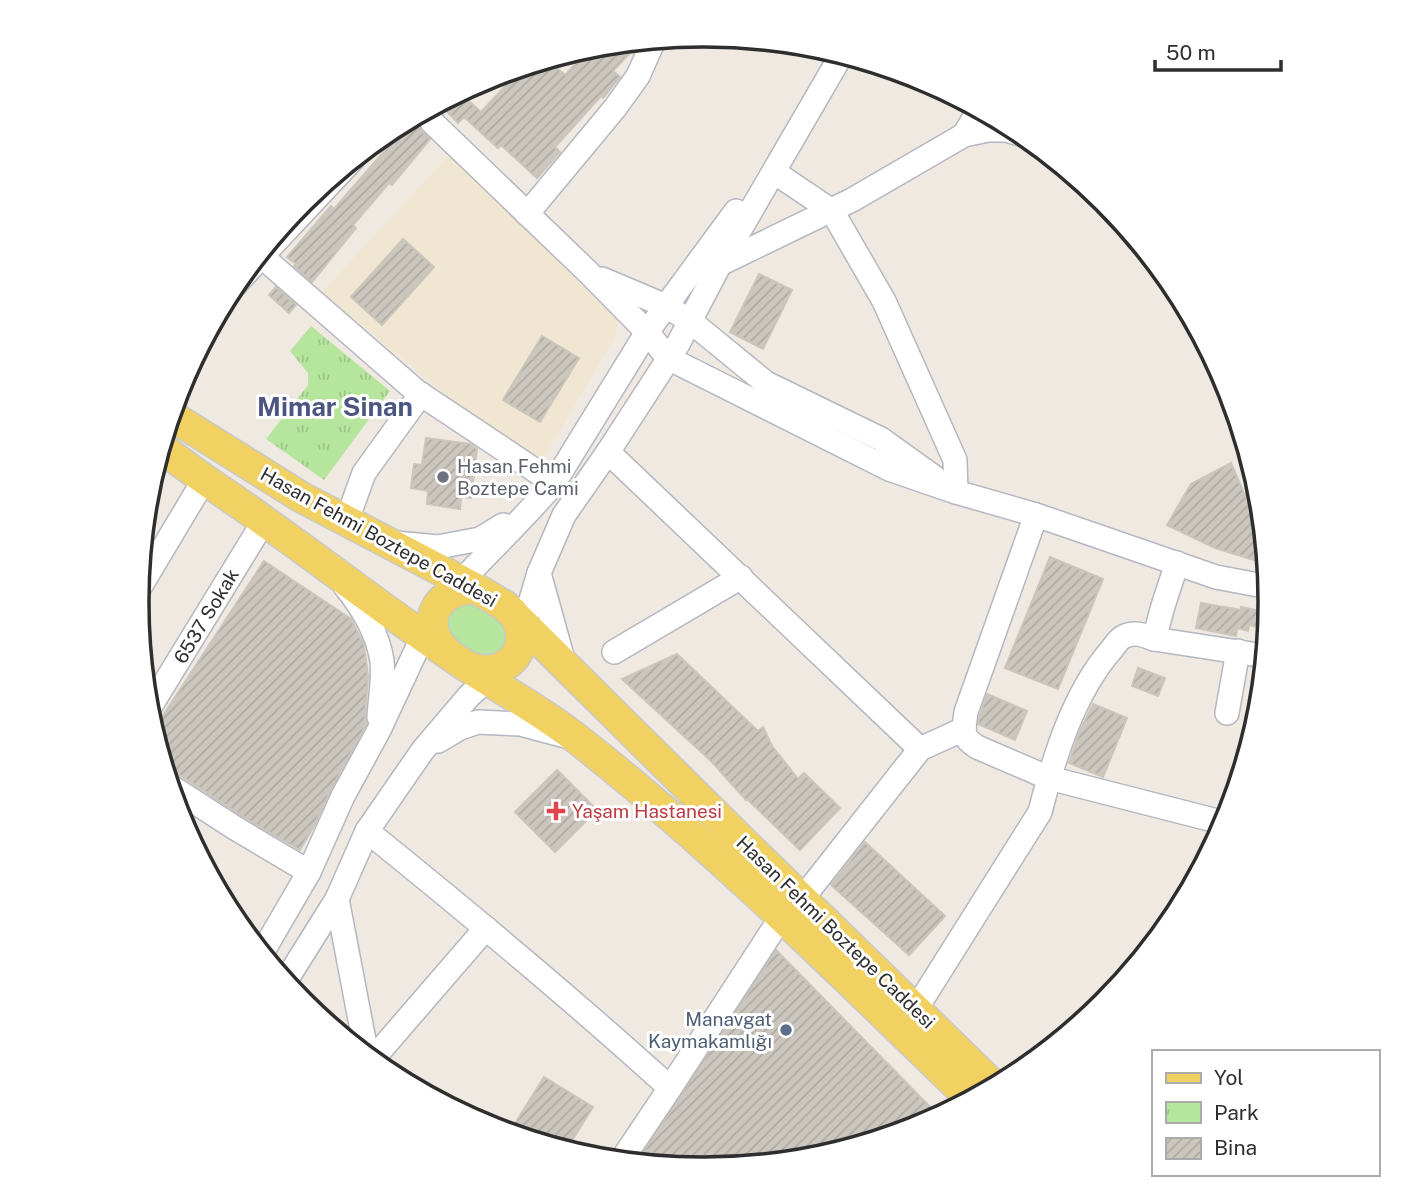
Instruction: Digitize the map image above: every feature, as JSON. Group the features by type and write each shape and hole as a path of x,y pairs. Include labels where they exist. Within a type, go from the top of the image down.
{"main road":[{"name":"Hasan Fehmi Boztepe Caddesi","path":"179,421 301,497 389,542 449,601 475,667 579,740 792,907 916,1009 987,1079"},
{"name":"Hasan Fehmi Boztepe Caddesi","path":"169,453 334,573 449,601 519,627 564,663 738,837 792,907 964,1092"},
{"path":"475,667 508,663 516,654 519,627"}],"street":[{"path":"527,214 615,108 638,76 650,50"},
{"path":"267,945 309,872 344,796 449,601 554,483 647,332 750,190 822,60"},
{"path":"519,627 564,514 608,452 668,358 836,64"},
{"path":"964,135 974,118"},
{"path":"431,119 589,273 647,332 668,358 889,469 1036,515 1216,577 1258,585"},
{"path":"720,264 832,211 964,135 994,130"},
{"path":"774,172 832,211 884,301 955,460 956,492"},
{"path":"266,260 421,394 554,483"},
{"path":"589,273 666,306 690,321 766,383 881,439 956,492"},
{"path":"347,520 364,473 421,394"},
{"path":"608,452 920,748"},
{"path":"150,570 204,480"},
{"path":"389,542 438,547 480,539 535,505"},
{"path":"1036,515 966,712 964,729 967,740 977,747 1049,778 1213,820"},
{"name":"6537 Sokak","path":"157,696 264,521"},
{"path":"1154,639 1177,564"},
{"path":"334,573 360,605 378,645 382,663 379,730"},
{"path":"540,573 564,663"},
{"path":"614,652 741,577"},
{"path":"916,1009 1040,812 1049,778 1084,689 1104,657 1122,637 1136,633 1154,639 1256,655"},
{"path":"1227,713 1238,652"},
{"path":"291,973 338,899 367,831 424,750 468,696 475,667"},
{"path":"424,750 460,728 478,722 520,724 579,740"},
{"path":"627,1151 792,907 920,748 964,729"},
{"path":"184,795 309,872"},
{"path":"367,831 486,928 670,1088"},
{"path":"338,899 364,1040"},
{"path":"379,1052 486,928"}],"shaded area":[{"path":"450,154 619,315 615,337 540,464 466,411 322,292"}],"green space":[{"path":"311,326 390,391 324,480 266,439 308,385 308,373 290,351"},
{"path":"473,600 507,624 502,648 493,656 468,656 447,630 454,610"}],"building":[{"path":"631,52 613,71 620,77 555,147 560,152 537,178 501,145 498,148 464,117 458,123 446,111 467,100 481,112 508,83 556,67 565,75 577,62"},
{"path":"419,126 430,139 392,185 389,183 353,225 356,228 312,282 287,257 331,206 334,209 390,145"},
{"path":"403,239 434,267 382,325 351,297"},
{"path":"759,274 792,290 763,349 730,332"},
{"path":"276,287 296,305 289,313 269,295"},
{"path":"542,336 579,358 540,422 503,400"},
{"name":"Hasan Fehmi Boztepe Cami","path":"426,438 470,444 477,449 471,498 461,497 460,509 427,504 428,491 411,488 414,464 422,465"},
{"path":"1231,463 1250,508 1257,561 1215,548 1167,525 1191,484"},
{"path":"1050,557 1103,579 1058,689 1005,668"},
{"path":"264,561 351,619 364,645 368,676 365,716 367,723 300,850 176,773 161,719"},
{"path":"1201,603 1258,611 1257,627 1249,625 1248,631 1237,628 1236,636 1196,628"},
{"path":"677,654 758,731 763,727 772,746 798,779 804,773 840,808 800,850 746,800 711,761 622,679"},
{"path":"1138,668 1165,678 1158,696 1132,686"},
{"path":"987,694 1027,711 1015,740 978,724"},
{"path":"1093,704 1127,718 1103,777 1069,763"},
{"name":"Yaşam Hastanesi","path":"557,770 597,810 555,852 515,812"},
{"path":"865,842 945,916 909,955 831,885"},
{"name":"Manavgat Kaymakamlığı","path":"776,950 931,1108 847,1138 776,1152 704,1157 643,1153"},
{"path":"544,1077 593,1107 572,1141 515,1123"}],"place":[{"name":"Hasan Fehmi Boztepe Cami","path":"443,477"},
{"name":"Yaşam Hastanesi","path":"556,811"},
{"name":"Manavgat Kaymakamlığı","path":"786,1030"}],"district":[{"name":"Mimar Sinan","path":"335,406"}]}
